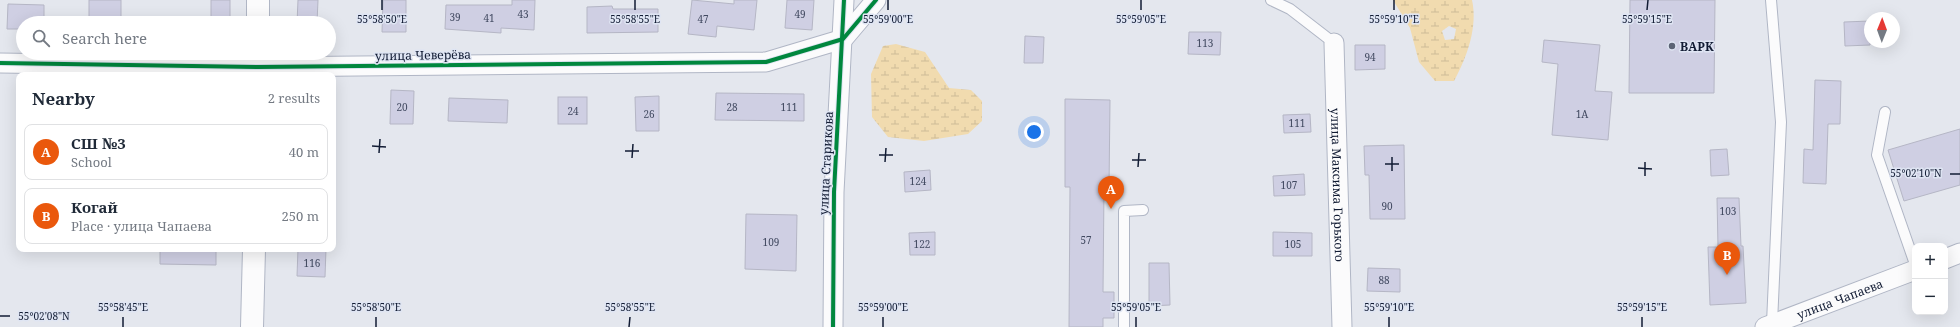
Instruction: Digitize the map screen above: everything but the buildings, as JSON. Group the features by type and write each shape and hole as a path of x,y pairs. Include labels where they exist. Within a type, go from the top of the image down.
{"street":[{"path":"258,0 258,16"},
{"name":"улица Старикова","path":"833,327 834,192 844,0"},
{"path":"843,39 876,0"},
{"name":"улица Чеверёва","path":"0,63 258,65 766,62 843,39"},
{"name":"улица Максима Горького","path":"1334,43 1342,327"},
{"path":"252,327 254,252"},
{"path":"1948,258 1960,253"},
{"name":"улица Чапаева","path":"1769,325 1912,271"}],"lane":[{"path":"1271,0 1290,9 1334,43"},
{"path":"1769,325 1782,122 1771,0"},
{"path":"1885,112 1877,155 1912,255"},
{"path":"1124,327 1124,211 1144,210"}],"green space":[{"path":"1393,0 1472,0 1474,21 1470,42 1454,81 1435,81 1419,62 1410,28","holes":["1449,26 1456,29 1454,39 1445,40 1442,31"]},
{"path":"896,44 925,52 949,88 971,90 982,101 982,121 968,134 924,141 888,137 872,117 871,74 883,46"}],"cycle path":[{"path":"833,327 834,192 844,0"},
{"path":"0,63 258,67 766,62 843,39 876,0"}],"place":[{"name":"ВАРК","path":"1672,46"},
{"name":"СШ №3","path":"1111,209"},
{"name":"Когай","path":"1727,275"}]}
